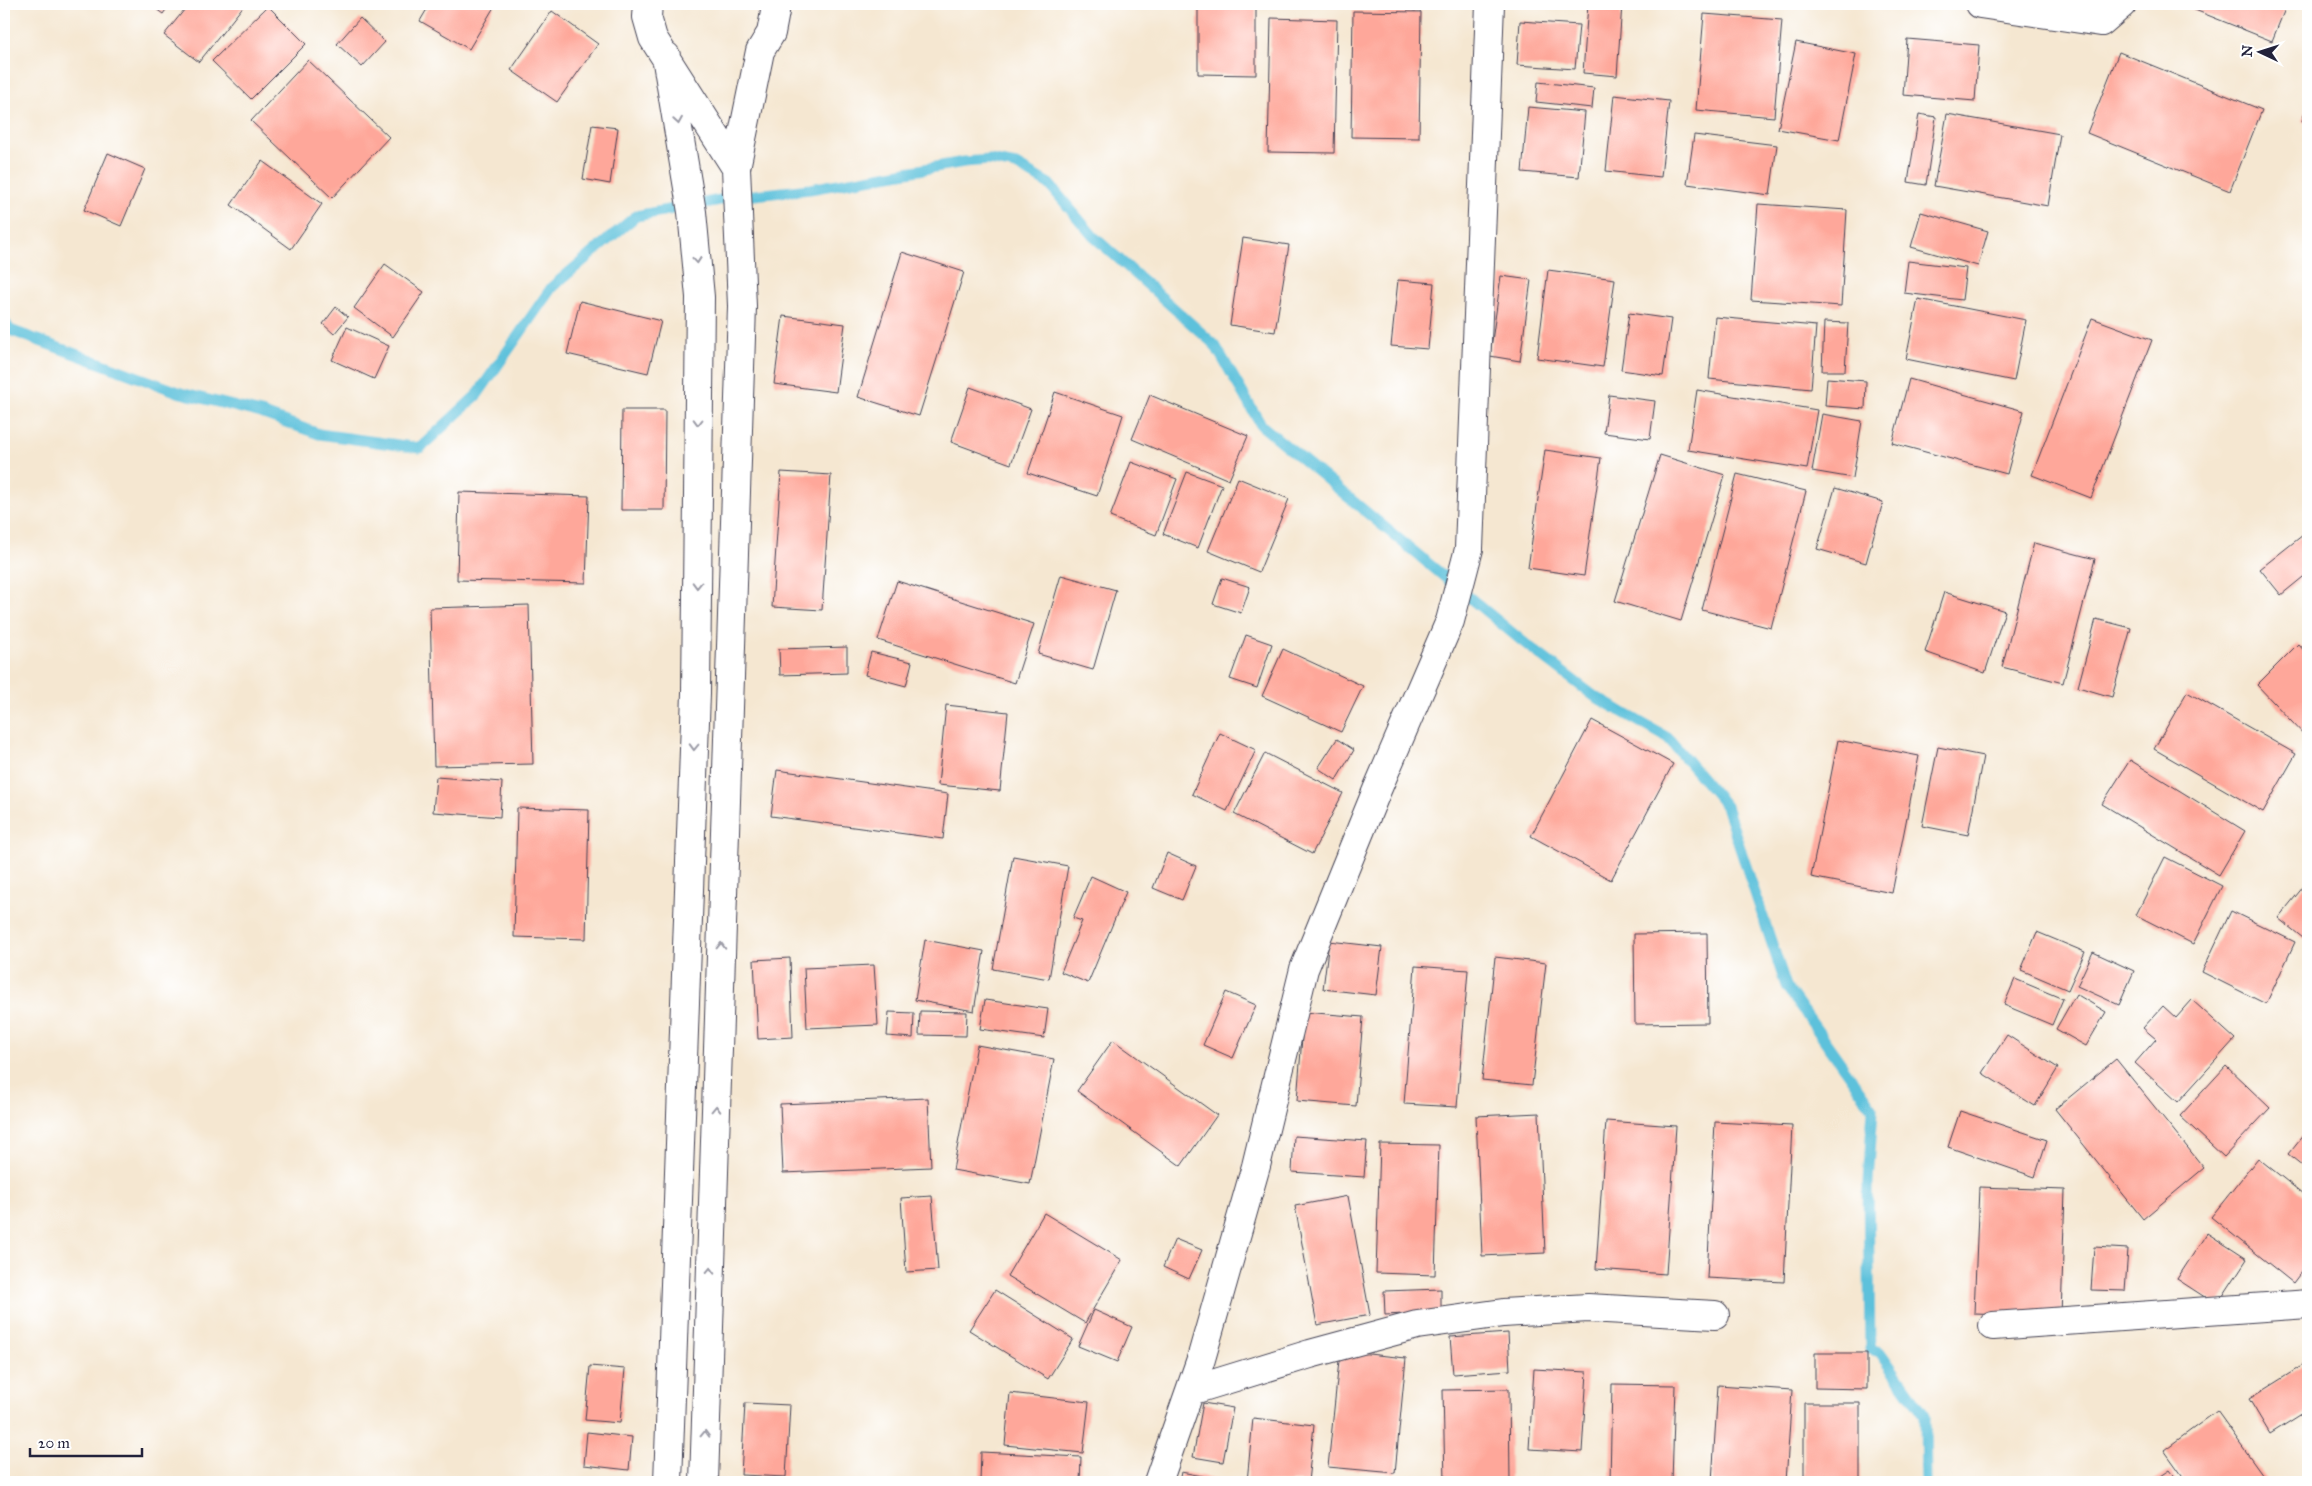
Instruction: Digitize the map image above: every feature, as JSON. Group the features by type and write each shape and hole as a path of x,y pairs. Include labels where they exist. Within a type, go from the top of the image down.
{"street":[{"path":"648,4 647,17 653,38 666,56 737,186"},
{"path":"704,1482 742,306 737,186 760,51 771,33 775,12 774,4"},
{"path":"1158,1482 1201,1359 1256,1166 1304,969 1373,799 1450,621 1469,549 1490,4"},
{"path":"1980,4 2101,22 2122,4"},
{"path":"666,56 690,199 700,297 696,693 668,1482"},
{"path":"1993,1326 2308,1304"},
{"path":"1190,1391 1310,1354 1427,1324 1503,1313 1588,1308 1715,1315"}],"building":[{"path":"149,4 170,4 163,14"},
{"path":"189,4 245,4 199,62 164,35"},
{"path":"430,4 488,4 494,7 469,49 420,21"},
{"path":"1198,4 1256,4 1256,75 1198,74"},
{"path":"1588,4 1622,4 1617,76 1583,73"},
{"path":"2180,4 2287,4 2272,41"},
{"path":"268,6 306,44 251,99 212,61"},
{"path":"552,11 598,44 557,102 511,70"},
{"path":"1353,11 1421,12 1419,138 1351,137"},
{"path":"1704,14 1782,20 1774,117 1696,110"},
{"path":"360,18 385,42 362,67 337,44"},
{"path":"1271,18 1337,20 1334,153 1268,152"},
{"path":"1520,21 1579,25 1575,69 1517,65"},
{"path":"1907,39 1979,45 1975,101 1903,95"},
{"path":"1796,42 1856,54 1839,140 1778,129"},
{"path":"2119,52 2262,110 2230,191 2087,133"},
{"path":"308,60 389,137 332,198 251,121"},
{"path":"1538,82 1594,88 1592,108 1536,102"},
{"path":"1614,95 1669,101 1661,177 1606,171"},
{"path":"2308,104 2308,123 2302,121"},
{"path":"1528,107 1585,112 1579,177 1522,172"},
{"path":"1919,114 1936,117 1926,185 1908,182"},
{"path":"1947,114 2060,134 2048,206 1934,186"},
{"path":"592,125 618,128 610,184 583,179"},
{"path":"1694,135 1777,145 1770,195 1687,184"},
{"path":"108,153 145,169 121,226 84,210"},
{"path":"262,161 322,204 291,249 231,205"},
{"path":"1758,204 1847,210 1841,306 1751,300"},
{"path":"1921,212 1988,231 1978,266 1911,247"},
{"path":"1243,238 1289,245 1275,332 1230,325"},
{"path":"902,252 964,272 919,416 858,397"},
{"path":"1908,261 1966,268 1962,300 1904,293"},
{"path":"385,264 424,292 393,337 354,308"},
{"path":"1548,270 1615,279 1603,367 1537,358"},
{"path":"1501,276 1531,280 1520,361 1490,356"},
{"path":"1398,280 1434,283 1428,349 1391,346"},
{"path":"1918,299 2026,320 2014,381 1906,359"},
{"path":"580,301 661,321 648,373 567,354"},
{"path":"336,307 348,317 334,334 323,324"},
{"path":"1629,313 1671,319 1663,376 1621,370"},
{"path":"783,316 845,324 836,392 774,384"},
{"path":"1715,317 1816,326 1811,389 1709,379"},
{"path":"2092,318 2152,340 2091,498 2032,475"},
{"path":"1824,322 1848,323 1845,371 1822,371"},
{"path":"347,327 389,346 374,379 332,360"},
{"path":"1827,378 1866,381 1865,409 1825,406"},
{"path":"1909,379 2024,411 2007,474 1892,443"},
{"path":"970,387 1031,409 1011,464 951,442"},
{"path":"1697,390 1817,410 1807,469 1688,450"},
{"path":"1055,392 1123,415 1097,496 1028,473"},
{"path":"1150,395 1248,436 1229,480 1132,439"},
{"path":"1609,395 1655,401 1650,439 1604,433"},
{"path":"622,410 665,410 664,510 621,510"},
{"path":"1822,414 1862,421 1853,478 1812,471"},
{"path":"1545,450 1601,458 1584,576 1528,568"},
{"path":"1660,455 1725,475 1681,621 1615,601"},
{"path":"1131,462 1177,479 1156,535 1110,517"},
{"path":"781,472 831,475 822,610 772,607"},
{"path":"1187,472 1222,485 1198,548 1163,534"},
{"path":"1737,474 1806,491 1771,628 1702,610"},
{"path":"1238,478 1289,499 1259,572 1208,551"},
{"path":"1835,488 1883,502 1866,563 1817,549"},
{"path":"459,492 589,496 586,583 457,580"},
{"path":"2308,531 2308,573 2281,595 2260,569"},
{"path":"2034,543 2095,559 2063,683 2002,667"},
{"path":"1061,575 1116,590 1093,670 1038,654"},
{"path":"1222,578 1250,587 1241,613 1213,604"},
{"path":"897,581 1034,624 1015,683 878,640"},
{"path":"1944,592 2005,611 1985,673 1925,652"},
{"path":"529,605 533,764 434,766 430,608"},
{"path":"2096,619 2131,628 2112,697 2078,687"},
{"path":"1246,635 1272,644 1257,688 1230,679"},
{"path":"2298,644 2308,655 2308,739 2257,685"},
{"path":"847,647 847,673 780,675 779,649"},
{"path":"1283,649 1363,686 1341,732 1262,696"},
{"path":"871,652 912,662 906,686 865,675"},
{"path":"2187,692 2296,754 2263,812 2154,749"},
{"path":"946,705 1008,712 1000,791 938,785"},
{"path":"1592,720 1673,764 1611,880 1531,836"},
{"path":"1220,733 1256,750 1227,811 1192,794"},
{"path":"1337,739 1354,750 1336,780 1318,768"},
{"path":"1838,740 1919,756 1892,893 1811,877"},
{"path":"1938,747 1983,756 1968,835 1922,826"},
{"path":"1265,753 1343,793 1312,854 1234,814"},
{"path":"2130,760 2245,831 2219,875 2102,804"},
{"path":"777,770 948,794 943,839 771,816"},
{"path":"436,777 502,782 500,817 433,812"},
{"path":"517,808 589,810 586,939 514,937"},
{"path":"1167,853 1196,866 1182,900 1153,888"},
{"path":"1013,856 1068,866 1049,979 993,969"},
{"path":"2165,857 2222,886 2193,944 2136,915"},
{"path":"1091,876 1126,892 1088,983 1061,972 1082,921 1073,918"},
{"path":"2308,881 2308,942 2278,918"},
{"path":"2231,911 2295,942 2266,1004 2202,972"},
{"path":"2037,932 2085,952 2068,990 2021,970"},
{"path":"1707,933 1708,1023 1635,1024 1634,934"},
{"path":"925,940 984,951 974,1011 915,1000"},
{"path":"1329,941 1382,947 1376,995 1323,989"},
{"path":"2093,952 2134,971 2119,1005 2077,986"},
{"path":"1495,957 1546,963 1532,1085 1482,1080"},
{"path":"790,958 793,1037 758,1039 754,960"},
{"path":"874,965 878,1025 807,1028 804,968"},
{"path":"1415,966 1468,970 1457,1107 1404,1104"},
{"path":"2015,979 2063,999 2052,1025 2004,1005"},
{"path":"1226,992 1256,1005 1233,1058 1203,1045"},
{"path":"2076,994 2106,1012 2086,1046 2056,1029"},
{"path":"985,1000 1048,1009 1044,1038 980,1029"},
{"path":"2192,1000 2235,1039 2178,1102 2135,1063 2156,1039 2143,1028 2163,1006 2176,1018"},
{"path":"920,1011 967,1012 966,1036 919,1035"},
{"path":"889,1012 914,1013 913,1038 887,1036"},
{"path":"1304,1012 1363,1017 1356,1106 1297,1101"},
{"path":"2007,1035 2058,1068 2035,1106 1982,1073"},
{"path":"1113,1040 1217,1115 1181,1166 1077,1091"},
{"path":"977,1045 1054,1059 1030,1184 953,1170"},
{"path":"2116,1059 2204,1168 2143,1219 2055,1109"},
{"path":"2226,1066 2270,1108 2224,1157 2180,1116"},
{"path":"928,1098 931,1167 783,1173 780,1104"},
{"path":"1960,1111 2047,1140 2035,1177 1948,1147"},
{"path":"1539,1113 1545,1253 1482,1256 1476,1116"},
{"path":"1606,1121 1676,1126 1666,1274 1596,1269"},
{"path":"1715,1122 1792,1126 1784,1282 1707,1278"},
{"path":"2308,1129 2308,1170 2288,1154"},
{"path":"1294,1136 1367,1141 1364,1177 1292,1172"},
{"path":"1380,1144 1439,1145 1435,1275 1376,1273"},
{"path":"2258,1158 2308,1198 2308,1263 2293,1283 2211,1217"},
{"path":"1979,1187 2065,1190 2061,1317 1974,1314"},
{"path":"932,1196 938,1270 906,1272 901,1198"},
{"path":"1348,1196 1370,1315 1317,1325 1295,1206"},
{"path":"1044,1213 1122,1260 1085,1323 1007,1276"},
{"path":"2207,1233 2247,1259 2217,1305 2177,1279"},
{"path":"1175,1239 1202,1250 1189,1279 1163,1267"},
{"path":"2094,1247 2128,1249 2125,1291 2091,1290"},
{"path":"1441,1289 1441,1312 1385,1315 1384,1291"},
{"path":"995,1290 1073,1339 1048,1379 969,1330"},
{"path":"1094,1310 1132,1327 1117,1362 1078,1346"},
{"path":"1508,1333 1510,1370 1453,1374 1450,1337"},
{"path":"1340,1351 1406,1358 1395,1473 1328,1467"},
{"path":"1815,1353 1867,1353 1867,1389 1815,1388"},
{"path":"2308,1362 2308,1410 2270,1434 2249,1399"},
{"path":"590,1366 625,1369 620,1423 585,1420"},
{"path":"1534,1369 1587,1372 1582,1452 1529,1449"},
{"path":"1612,1384 1675,1385 1672,1482 1610,1482"},
{"path":"1718,1385 1792,1390 1786,1482 1712,1482"},
{"path":"1509,1389 1510,1482 1445,1482 1443,1390"},
{"path":"1010,1393 1089,1402 1083,1453 1005,1445"},
{"path":"745,1403 790,1405 786,1477 741,1475"},
{"path":"1203,1403 1233,1408 1223,1462 1193,1457"},
{"path":"1804,1403 1860,1403 1860,1482 1804,1482"},
{"path":"2217,1411 2268,1482 2187,1482 2164,1450"},
{"path":"1253,1418 1314,1425 1308,1482 1247,1482"},
{"path":"587,1432 632,1437 629,1470 584,1465"},
{"path":"981,1452 1081,1457 1080,1482 980,1482"},
{"path":"2170,1470 2179,1482 2152,1482"},
{"path":"1181,1472 1218,1479 1217,1482 1179,1482"}],"waterway":[{"path":"4,321 10,330 181,393 261,413 319,434 420,448 477,395 552,287 636,216 736,197 810,189 964,162 990,160 1016,165 1049,184 1093,236 1215,345 1261,425 1522,641 1594,696 1668,738 1726,806 1786,986 1873,1109 1868,1182 1870,1349 1880,1352 1925,1416 1926,1482"}]}
